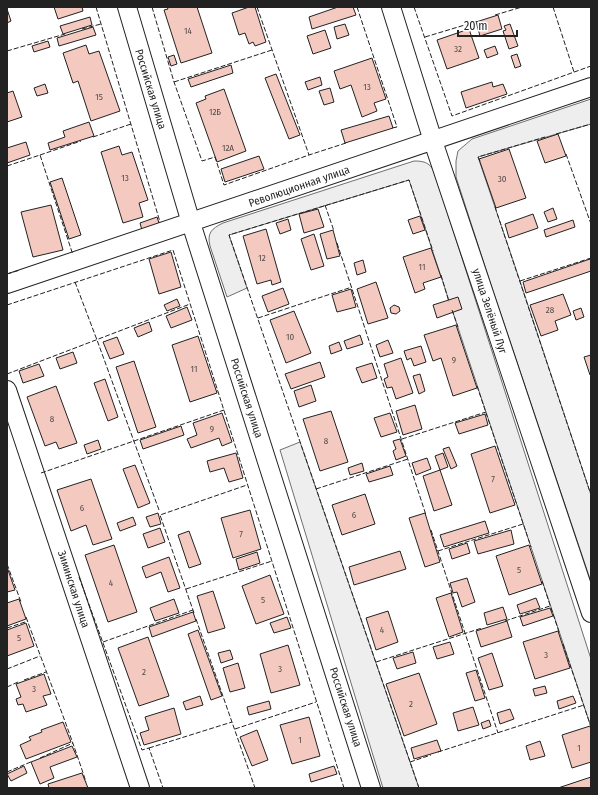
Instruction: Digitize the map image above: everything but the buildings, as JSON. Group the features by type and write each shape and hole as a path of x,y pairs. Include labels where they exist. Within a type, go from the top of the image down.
{"street":[{"name":"Российская улица","path":"127,7 191,223 372,788"},
{"name":"улица Зелёный Луг","path":"391,7 433,141 591,613"},
{"name":"Революционная улица","path":"7,284 591,88"},
{"name":"Зиминская улица","path":"7,390 140,788"}],"shaded area":[{"path":"591,99 591,124 478,157 591,495 591,582 456,177 456,161 458,151 472,139"},
{"path":"414,161 426,163 434,171 591,659 591,727 409,180 229,235 247,288 227,297 210,246 209,238 211,232 215,227 223,223"},
{"path":"300,442 419,788 383,788 280,450"}],"fence":[{"path":"96,7 160,222"},
{"path":"152,7 174,82 202,161 215,157 224,185 346,143"},
{"path":"257,7 309,155"},
{"path":"357,7 397,127 392,128"},
{"path":"414,7 452,116 591,66"},
{"path":"495,15 522,7"},
{"path":"553,7 574,72"},
{"path":"425,37 478,21"},
{"path":"82,29 101,24"},
{"path":"7,51 65,34"},
{"path":"174,82 272,50"},
{"path":"93,137 131,124"},
{"path":"556,134 591,124"},
{"path":"480,161 478,157 545,137"},
{"path":"40,155 81,141"},
{"path":"566,154 591,224"},
{"path":"7,166 40,155 73,255"},
{"path":"419,788 229,235 409,180 433,251"},
{"path":"325,205 334,231"},
{"path":"495,207 591,495"},
{"path":"337,243 426,515"},
{"path":"7,305 173,250 344,788"},
{"path":"520,281 591,258"},
{"path":"7,274 20,270"},
{"path":"441,275 449,302"},
{"path":"75,282 159,510"},
{"path":"258,318 352,287"},
{"path":"7,374 190,304"},
{"path":"452,310 458,327"},
{"path":"477,386 531,547"},
{"path":"41,473 224,410"},
{"path":"402,439 486,412"},
{"path":"316,489 408,459"},
{"path":"194,613 160,515 247,485"},
{"path":"438,551 523,524"},
{"path":"431,530 498,733"},
{"path":"186,589 272,561"},
{"path":"7,564 21,602"},
{"path":"79,577 142,750 149,748 163,788"},
{"path":"542,581 559,632"},
{"path":"505,621 550,606"},
{"path":"103,642 193,610"},
{"path":"26,617 86,782"},
{"path":"196,619 255,788"},
{"path":"7,628 28,621"},
{"path":"376,662 482,628"},
{"path":"563,644 591,727"},
{"path":"7,669 40,656"},
{"path":"24,680 46,672"},
{"path":"7,687 18,682"},
{"path":"235,729 316,702"},
{"path":"438,752 584,705"},
{"path":"149,748 232,722"},
{"path":"40,758 73,743"},
{"path":"410,762 431,755"},
{"path":"7,772 33,761"}]}
